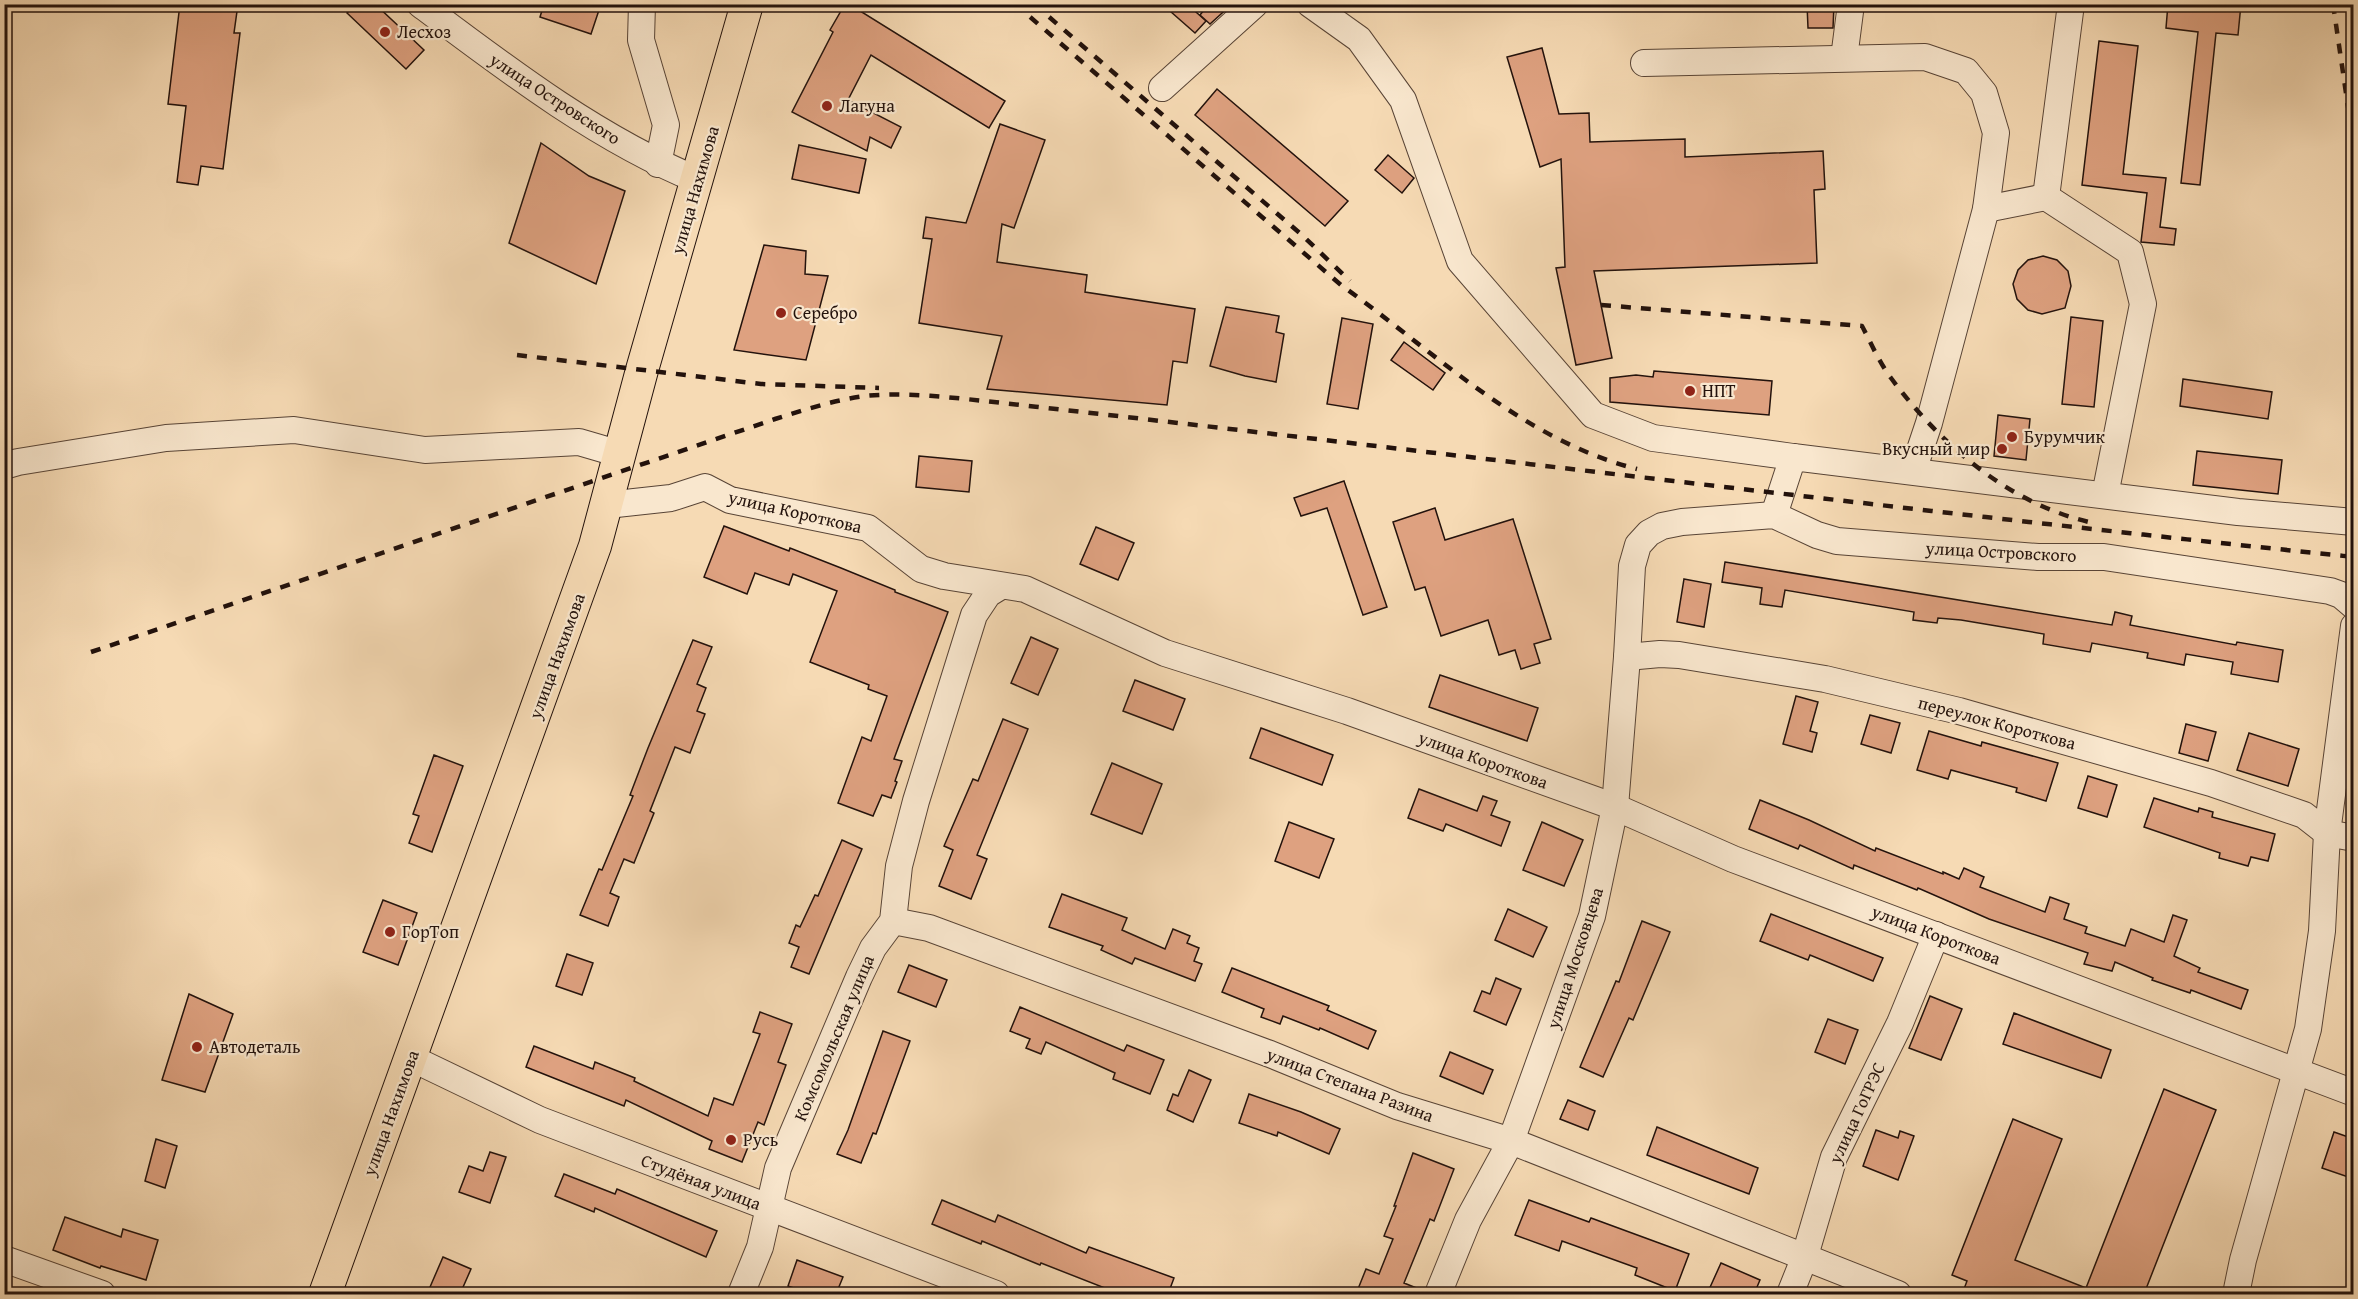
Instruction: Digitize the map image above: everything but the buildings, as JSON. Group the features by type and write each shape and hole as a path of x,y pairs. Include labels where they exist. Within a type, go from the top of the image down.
{"main road":[{"name":"улица Нахимова","path":"325,1294 574,608 607,505 747,4"}],"street":[{"name":"улица Островского","path":"420,4 484,53 585,121 658,164 698,180"},
{"path":"642,4 641,40 666,125 658,164"},
{"path":"1162,88 1255,4"},
{"path":"1310,4 1359,39 1403,100 1460,261 1593,415 1653,438 2238,512 2354,522"},
{"path":"1844,58 1851,4"},
{"path":"2046,197 2070,4"},
{"path":"1644,63 1925,57 1966,71 1984,93 1996,133 1986,208 1929,423 1913,471"},
{"path":"1986,208 2046,197 2130,252 2143,304 2105,495"},
{"path":"4,466 166,438 294,430 425,450 579,442 620,453"},
{"path":"1774,515 1792,457"},
{"name":"улица Короткова","path":"607,505 671,498 705,487 730,500 868,528 921,569 944,576 1025,589 1047,597 1137,642 1165,653 1347,711 1615,807 1733,859 2354,1093"},
{"name":"улица Островского","path":"1649,533 1662,526 1682,522 1774,515 1817,535 1837,540 2038,557 2104,557 2330,591 2341,595 2354,606"},
{"name":"улица Московцева","path":"1438,1294 1468,1220 1511,1141 1585,938 1602,876 1615,807 1632,566 1638,545 1649,533"},
{"path":"893,921 899,866 916,801 974,615 988,594 1001,586"},
{"path":"2236,1294 2243,1260 2307,1029 2322,931 2327,833 2354,626"},
{"name":"переулок Короткова","path":"1627,657 1679,655 1825,679 1959,711 2211,783 2304,815 2327,833 2354,838"},
{"name":"улица Степана Разина","path":"893,921 940,932 1270,1054 1397,1106 1511,1141 1892,1292"},
{"name":"Комсомольская улица","path":"741,1294 760,1247 778,1168 859,977 873,948 893,921"},
{"name":"улица ГоГРЭС","path":"1790,1294 1804,1259 1834,1157 1900,1023 1936,935"},
{"name":"Студёная улица","path":"411,1058 540,1120 996,1294"},
{"path":"4,1259 102,1294"}],"railway":[{"path":"1015,4 1341,285 1446,365 1518,416 1555,437 1595,456 1637,469"},
{"path":"1034,4 1302,235 1350,281"},
{"path":"2333,4 2354,148"},
{"path":"1601,305 1862,326 1891,378 1931,426 1954,448 1978,468 2031,501 2089,522"},
{"path":"517,355 761,384 879,388"},
{"path":"91,652 775,419 842,400 880,395 985,401 2011,520 2354,557"}],"place":[{"name":"Лесхоз","path":"385,32"},
{"name":"Лагуна","path":"827,106"},
{"name":"Серебро","path":"781,313"},
{"name":"НПТ","path":"1690,391"},
{"name":"Бурумчик","path":"2012,437"},
{"name":"Вкусный мир","path":"2002,449"},
{"name":"ГорТоп","path":"390,932"},
{"name":"Автодеталь","path":"197,1047"},
{"name":"Русь","path":"731,1140"}]}
